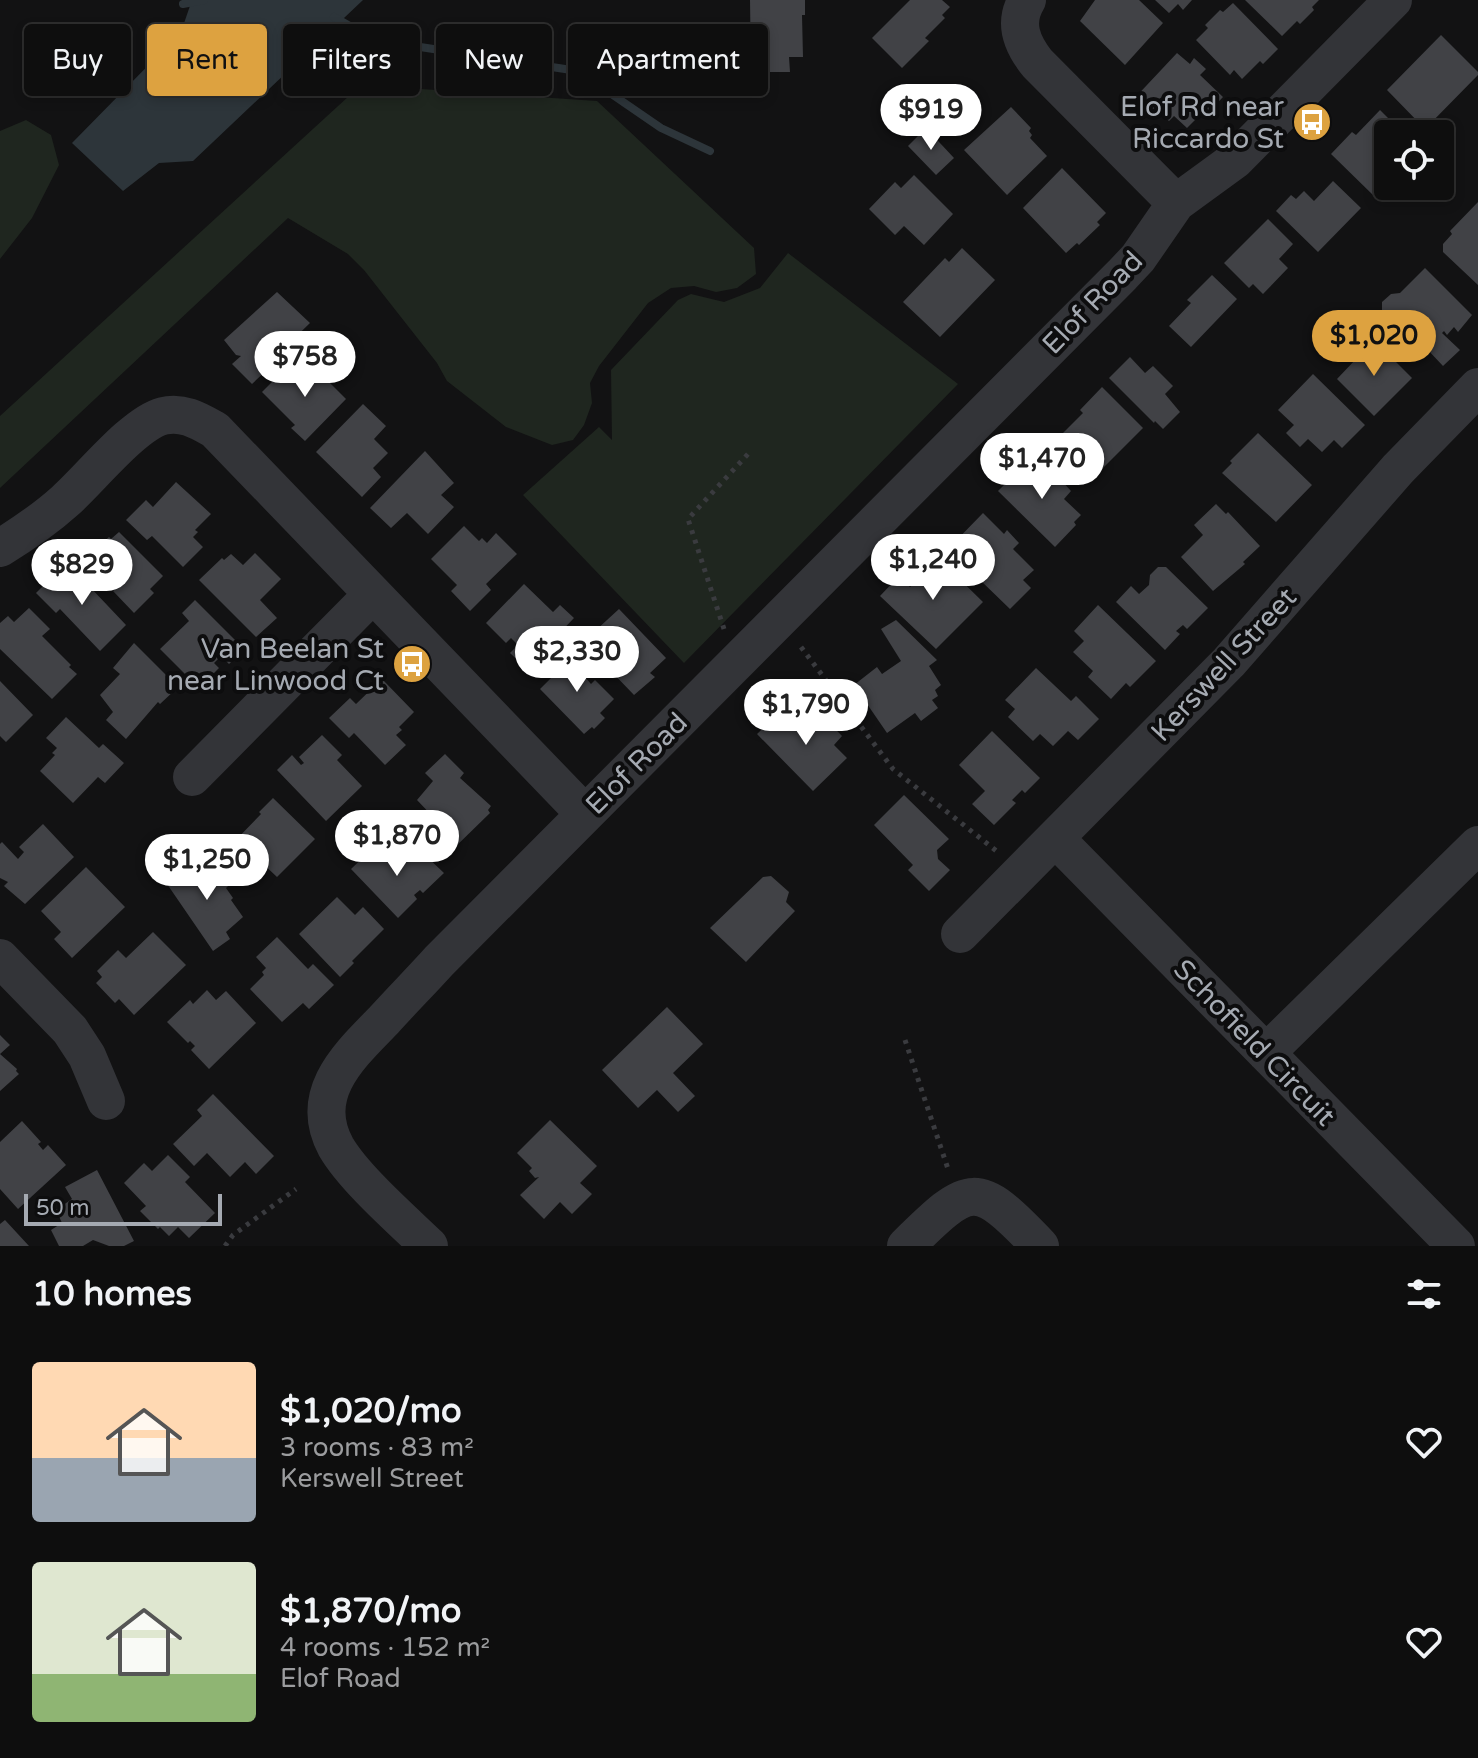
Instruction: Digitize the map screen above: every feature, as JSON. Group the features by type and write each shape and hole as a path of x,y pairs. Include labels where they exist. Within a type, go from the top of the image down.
{"street":[{"path":"1027,0 1022,9 1020,28 1023,45 1037,63 1176,203"},
{"name":"Elof Road","path":"429,1246 367,1184 337,1147 328,1115 328,1098 333,1082 350,1054 1122,275 1138,258 1176,203 1235,160 1393,0"},
{"name":"Kerswell Street","path":"960,934 1229,662 1398,469 1478,387"},
{"path":"0,548 40,523 138,431 163,416 189,416 215,430 585,814"},
{"path":"192,777 372,595"},
{"name":"Schofield Circuit","path":"1055,838 1456,1246"},
{"path":"1266,1053 1478,845"},
{"path":"0,958 70,1030 87,1056 106,1101"},
{"path":"906,1246 951,1205 962,1198 978,1196 994,1202 1040,1246"}],"path":[{"path":"724,630 688,519 748,454"},
{"path":"801,647 893,769 1022,871"},
{"path":"905,1040 946,1165 962,1198"},
{"path":"225,1246 233,1235 296,1189"}],"shaded area":[{"path":"192,0 363,0 338,24 283,24 283,76 267,91 267,24 184,24"},
{"path":"147,67 147,96 262,96 193,161 159,163 123,191 72,143 118,96 131,96 131,83"},
{"path":"420,89 436,90 436,96 523,96 597,101 754,248 756,274 737,288 716,292 694,286 671,288 648,303 599,366 590,383 592,403 584,425 573,440 552,445 506,427 447,381 437,363 364,270 348,254 288,218 0,488 0,416 349,96 420,96"},
{"path":"26,120 51,135 59,165 32,218 0,259 0,131"},
{"path":"788,253 958,384 684,663 523,495 599,427 612,440 611,370 678,300 691,294 724,302 760,288"}],"building":[{"path":"750,0 805,0 805,15 802,15 803,57 789,57 790,72 768,72 768,24 750,24"},
{"path":"910,0 942,0 950,7 942,15 945,18 925,38 929,41 902,68 872,38"},
{"path":"1095,0 1139,0 1163,23 1125,65 1080,21"},
{"path":"1155,0 1192,0 1183,10 1178,4 1169,13"},
{"path":"1245,0 1319,0 1300,24 1297,21 1282,36"},
{"path":"1233,3 1278,49 1242,79 1234,70 1230,75 1196,40 1220,10 1223,12"},
{"path":"1441,35 1478,72 1434,120 1416,120 1387,90"},
{"path":"1177,53 1190,64 1194,58 1206,69 1200,75 1223,97 1207,114 1204,111 1187,128 1174,116 1169,121 1154,108 1147,116 1131,102"},
{"path":"1011,107 1031,128 1030,138 1047,156 1007,195 964,150"},
{"path":"1380,110 1390,120 1374,120 1374,196 1331,154 1352,132 1356,135"},
{"path":"926,128 954,158 936,175 908,146"},
{"path":"1062,168 1106,213 1097,222 1100,225 1066,253 1023,208"},
{"path":"914,175 953,214 924,245 904,226 895,235 869,209 895,182 901,188"},
{"path":"1333,181 1361,208 1318,252 1276,211 1291,195 1296,199 1304,191 1314,201"},
{"path":"1478,202 1478,285 1443,252 1443,244 1452,234 1450,231"},
{"path":"1268,219 1293,244 1279,259 1288,268 1263,294 1253,284 1249,288 1224,263"},
{"path":"962,248 995,280 940,337 903,302 945,258 949,262"},
{"path":"1425,268 1472,315 1458,332 1454,327 1447,335 1444,331 1442,333 1460,350 1443,366 1382,311 1382,302 1391,294 1400,293"},
{"path":"1212,275 1237,299 1191,347 1169,326 1191,303 1187,300"},
{"path":"277,292 310,323 252,384 232,364 241,356 236,355 224,340"},
{"path":"1374,340 1412,378 1374,416 1337,379"},
{"path":"1130,357 1145,373 1153,366 1173,386 1165,394 1180,412 1163,429 1109,378"},
{"path":"309,362 346,399 305,441 291,428 295,425 262,392 282,372 291,380"},
{"path":"1313,374 1365,425 1342,448 1334,440 1322,452 1308,439 1300,447 1286,433 1294,425 1278,410"},
{"path":"1102,387 1143,428 1100,471 1063,433"},
{"path":"363,404 386,426 374,439 388,453 373,468 381,477 362,497 316,452"},
{"path":"1258,433 1312,485 1276,522 1222,473"},
{"path":"425,451 454,483 441,495 454,507 428,534 407,513 391,528 370,508"},
{"path":"1039,456 1071,491 1064,499 1081,515 1074,522 1076,525 1055,547 998,491 1020,469 1023,473"},
{"path":"176,482 211,514 195,530 198,532 193,537 203,547 183,567 152,536 147,540 126,520 146,500 153,507"},
{"path":"1216,504 1226,514 1228,512 1260,546 1243,562 1245,564 1213,591 1181,557 1203,535 1194,525"},
{"path":"983,513 1004,534 1007,530 1019,543 1013,549 1034,570 1023,580 1031,588 1010,609 948,549"},
{"path":"464,526 479,541 482,538 487,543 496,533 517,554 486,584 491,590 470,611 451,591 457,585 431,559"},
{"path":"119,532 163,576 150,589 154,593 134,613 113,591 117,587 112,582 108,585 89,566 103,552 98,547"},
{"path":"255,553 281,579 260,600 277,618 256,637 199,580 222,558 224,560 231,554 243,565"},
{"path":"936,556 983,602 936,649 880,596 899,576 910,587 918,580 914,576"},
{"path":"71,567 126,625 100,651 60,609 56,613 36,593 55,574 59,578"},
{"path":"1158,567 1166,567 1208,608 1187,629 1183,625 1176,631 1180,634 1165,650 1116,602 1131,586 1139,594 1149,585 1150,575"},
{"path":"524,584 553,612 560,605 574,618 526,668 510,653 518,645 511,638 506,643 486,623"},
{"path":"195,600 244,649 229,664 221,656 214,663 219,668 199,688 160,649 189,621 182,613"},
{"path":"1098,605 1156,661 1130,687 1126,683 1111,699 1088,677 1093,671 1073,652 1084,641 1074,631"},
{"path":"29,608 50,629 42,636 77,674 52,699 0,649 0,623 8,616 14,622"},
{"path":"619,609 666,658 650,673 655,677 634,695 583,642"},
{"path":"896,620 937,660 929,666 941,685 935,690 938,696 932,700 938,708 921,721 915,713 887,733 854,685 877,667 882,674 901,661 881,629"},
{"path":"134,643 174,683 171,686 175,690 160,704 158,702 126,739 106,720 113,712 100,695 120,674 113,668"},
{"path":"569,653 589,673 585,677 591,684 595,680 614,699 600,713 605,718 584,734 540,689 553,676 549,672"},
{"path":"1036,668 1071,701 1076,696 1099,719 1078,740 1068,731 1053,746 1040,734 1033,741 1008,717 1015,709 1005,700"},
{"path":"382,679 414,712 399,727 402,730 396,735 406,745 385,765 354,733 349,738 329,718 350,698 356,704"},
{"path":"0,681 33,715 6,742 0,736"},
{"path":"816,709 842,736 834,745 847,758 813,791 757,734 780,712 796,729"},
{"path":"66,717 99,748 103,744 124,763 105,783 98,777 73,803 40,771 55,755 52,753 57,748 46,738"},
{"path":"992,731 1040,778 1025,793 1022,790 1012,800 1016,803 994,825 972,804 985,791 959,765"},
{"path":"322,735 342,755 337,760 362,786 326,821 277,770 292,755 301,765 304,763 299,757"},
{"path":"445,754 464,773 460,778 491,806 488,810 490,813 450,852 430,827 436,820 417,800 433,781 425,773"},
{"path":"904,795 949,839 937,850 938,859 950,870 929,891 908,870 913,865 874,825"},
{"path":"273,798 315,839 277,877 259,860 252,868 230,846"},
{"path":"43,824 74,857 25,904 4,886 8,882 0,878 0,844 2,842 18,859 24,852 19,847"},
{"path":"400,846 415,862 424,854 444,873 423,893 420,890 414,895 417,899 398,918 351,869 373,848 385,860"},
{"path":"212,860 229,885 226,888 233,898 231,900 243,917 226,932 230,939 213,951 165,881 183,869 186,872 191,868 195,873"},
{"path":"86,867 125,907 72,958 54,939 61,932 41,911"},
{"path":"771,876 789,892 786,902 795,911 746,962 710,928 763,877"},
{"path":"337,897 355,915 363,907 384,929 340,977 299,934"},
{"path":"153,932 186,965 134,1015 119,999 115,1003 96,983 102,977 97,971 118,950 126,958"},
{"path":"277,937 308,969 313,964 334,985 309,1009 303,1003 282,1022 250,989 264,975 262,972 266,968 256,957"},
{"path":"207,990 216,1000 226,991 256,1023 209,1069 191,1050 195,1046 167,1022 190,1000 193,1004"},
{"path":"667,1007 703,1044 673,1073 695,1096 678,1112 657,1090 638,1108 602,1070"},
{"path":"0,1035 10,1045 0,1054"},
{"path":"0,1054 19,1074 0,1091"},
{"path":"213,1094 274,1156 256,1174 245,1162 230,1177 207,1153 194,1166 173,1144 202,1116 197,1110"},
{"path":"550,1120 597,1166 580,1183 592,1194 572,1214 560,1202 544,1219 520,1195 539,1177 535,1178 529,1171 532,1168 517,1153"},
{"path":"22,1121 41,1142 38,1144 43,1150 48,1145 66,1165 18,1209 0,1189 0,1142"},
{"path":"168,1155 190,1177 185,1182 215,1213 189,1238 178,1227 169,1236 160,1227 158,1229 140,1211 146,1206 124,1183 144,1163 152,1171"},
{"path":"97,1170 134,1241 124,1246 109,1246 93,1240 83,1246 59,1246 51,1230 62,1223 56,1210 72,1199 65,1187"},
{"path":"5,1220 29,1246 0,1246 0,1224"}],"waterway":[{"path":"183,4 204,0"},
{"path":"334,17 374,40 578,71 661,128 710,151"}],"place":[{"name":"Elof Rd near Riccardo St","path":"1312,122"},
{"name":"Van Beelan St near Linwood Ct","path":"412,664"}]}
